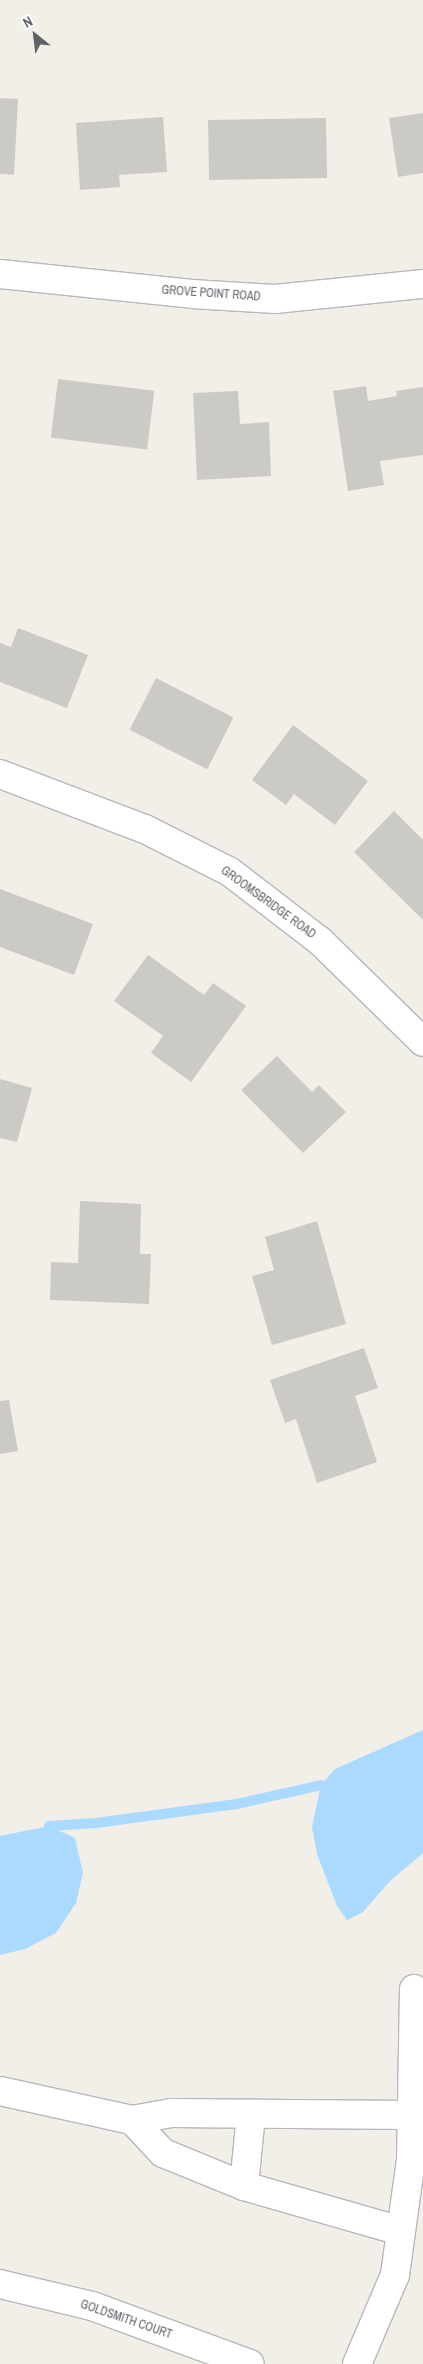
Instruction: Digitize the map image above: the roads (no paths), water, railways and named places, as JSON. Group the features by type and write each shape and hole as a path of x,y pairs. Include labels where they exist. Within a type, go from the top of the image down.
{"street":[{"name":"GROVE POINT ROAD","path":"0,274 192,294 274,299 423,284"},
{"name":"GROOMSBRIDGE ROAD","path":"0,774 145,830 230,872 320,941 423,1042"},
{"path":"357,2364 395,2275 411,2160 414,1989"},
{"path":"0,2091 132,2120 170,2113 412,2115"},
{"path":"244,2186 251,2114"},
{"path":"132,2120 163,2153 244,2186 401,2231"},
{"name":"GOLDSMITH COURT","path":"0,2284 92,2306 250,2364"}],"water":[{"path":"423,1730 423,1853 390,1881 363,1912 347,1920 337,1906 317,1854 312,1827 321,1785 335,1769"},
{"path":"49,1826 75,1838 83,1873 76,1903 56,1933 25,1949 0,1955 0,1836"}],"waterway":[{"path":"49,1826 96,1823 237,1804 321,1785"}]}
